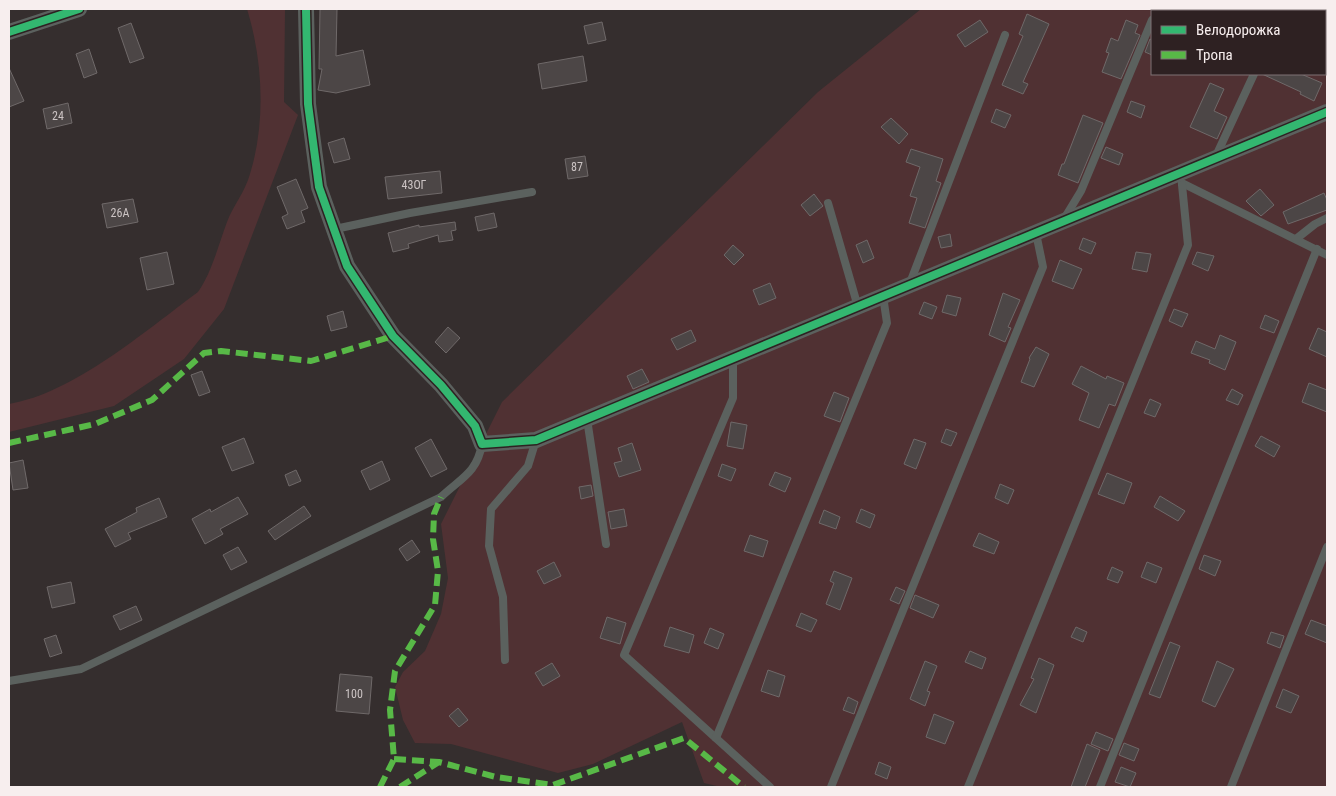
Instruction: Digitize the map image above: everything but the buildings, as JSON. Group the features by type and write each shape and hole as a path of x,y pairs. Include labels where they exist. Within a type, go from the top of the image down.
{"street":[{"path":"9,32 79,9"},
{"path":"306,9 308,104 317,178 347,266 393,336 441,385 475,426 482,444 536,440 1036,233 1180,179 1214,158 1327,112"}],"lane":[{"path":"1061,223 1081,191 1151,22"},
{"path":"908,286 1005,35"},
{"path":"1214,158 1254,75"},
{"path":"1180,179 1327,255"},
{"path":"968,787 1188,245 1180,179"},
{"path":"335,229 410,213 532,192"},
{"path":"828,203 858,307"},
{"path":"1296,239 1314,224 1327,218"},
{"path":"831,787 1043,267 1036,233"},
{"path":"1100,787 1317,249"},
{"path":"716,738 887,323 883,296"},
{"path":"733,358 733,398 624,655 770,787"},
{"path":"586,419 606,544"},
{"path":"505,660 504,597 489,546 491,509 528,466 536,440"},
{"path":"9,681 81,669 441,497 473,470 479,460 482,444"},
{"path":"1231,787 1327,547"}],"shaded area":[{"path":"247,9 285,9 284,102 298,115 224,309 184,359 114,406 9,432 9,404 34,398 83,374 132,342 198,292 203,284 230,216 248,181 259,134 259,70"},
{"path":"921,9 1327,9 1327,787 721,787 704,783 682,722 593,764 558,773 451,744 415,743 403,720 395,687 403,672 425,651 441,614 448,578 441,524 502,402 818,92"}],"marked path":[{"path":"9,443 95,424 152,400 204,353 221,351 311,361 393,336"},
{"path":"380,787 394,759 390,710 395,671 435,605 438,571 433,539 434,514 441,497"},
{"path":"394,759 439,762 496,777 553,785 684,738 744,787"},
{"path":"400,787 439,762"}],"cycle path":[{"path":"9,32 79,9"},
{"path":"306,9 308,104 319,187 347,266 393,336 441,385 475,426 482,444 536,440 1327,112"}]}
